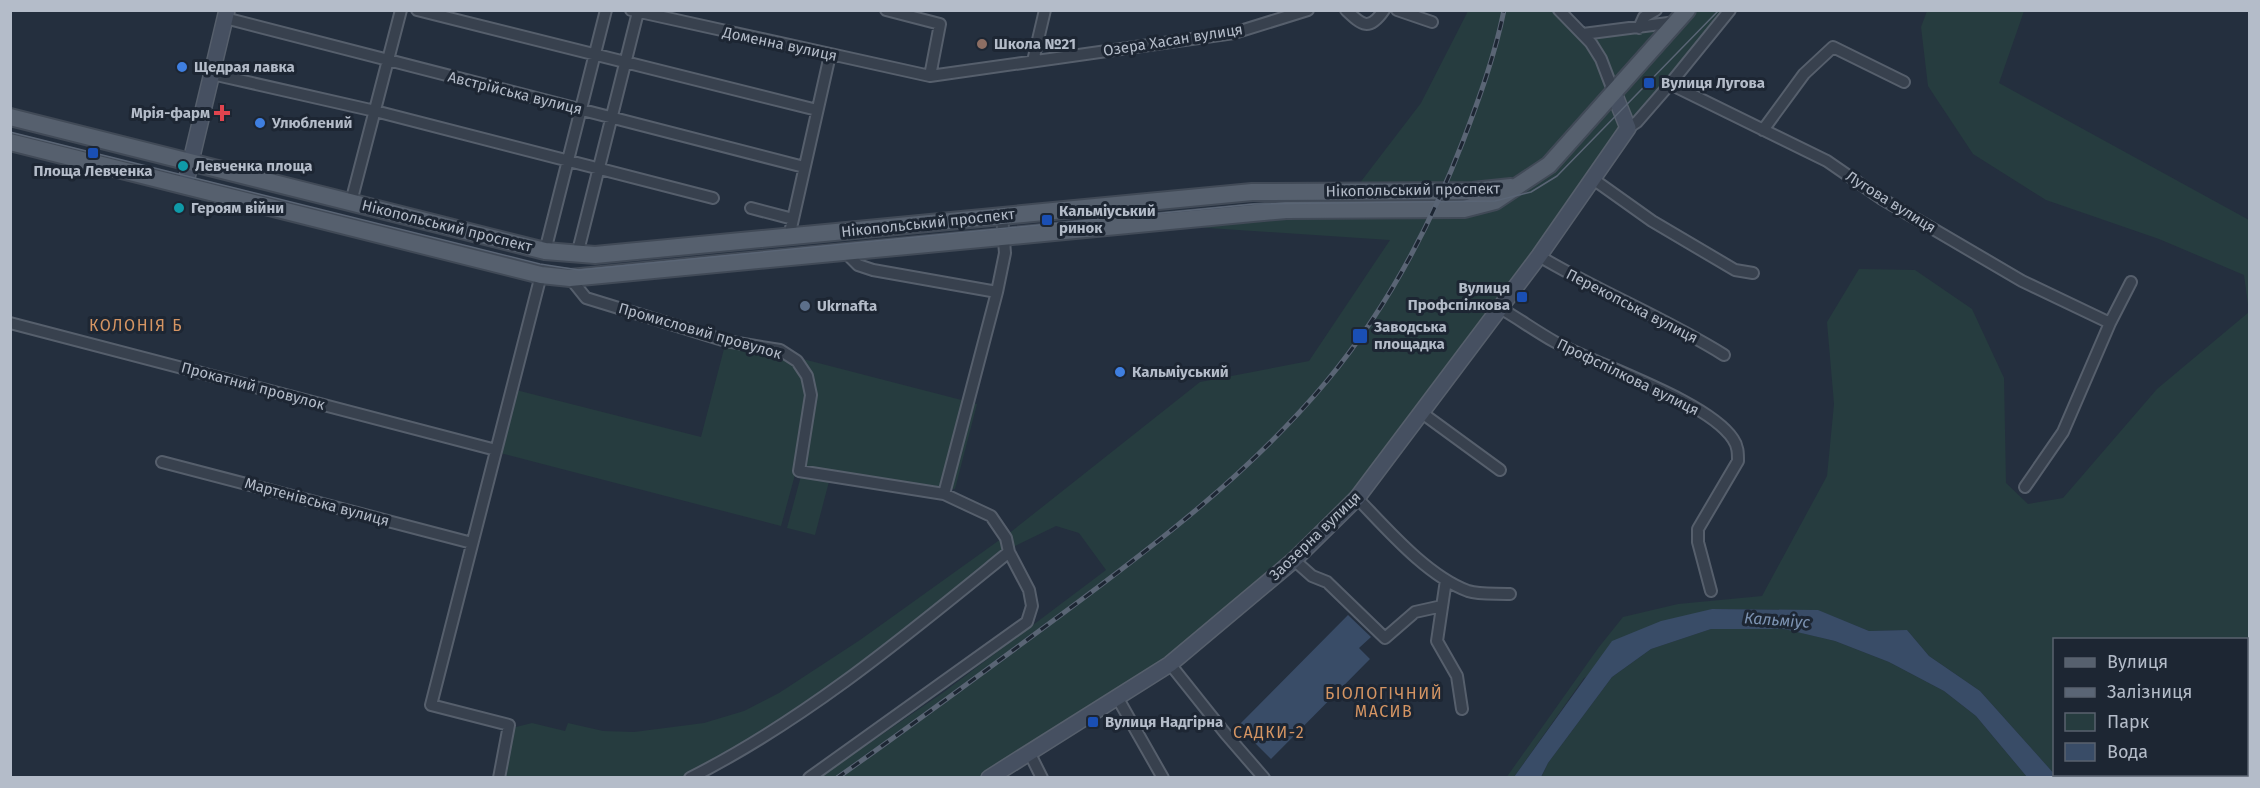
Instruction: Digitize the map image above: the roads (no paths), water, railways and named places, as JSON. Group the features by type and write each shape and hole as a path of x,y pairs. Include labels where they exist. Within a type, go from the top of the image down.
{"main road":[{"path":"1518,186 1537,175 1561,155 1682,16"},
{"name":"Нікопольський проспект","path":"10,117 545,251 577,255 1252,192 1473,191 1518,186"},
{"name":"Нікопольський проспект","path":"10,142 541,275 570,278 1286,210 1464,209 1495,201 1518,186"},
{"path":"784,259 789,237"}],"street":[{"path":"351,202 401,10"},
{"path":"417,10 818,110"},
{"path":"545,251 606,10"},
{"path":"886,10 940,24 930,76"},
{"path":"1034,61 1045,10"},
{"name":"Озера Хасан вулиця","path":"930,76 1234,33 1308,10"},
{"path":"1346,10 1366,25 1377,21 1384,10"},
{"path":"1397,10 1432,22"},
{"path":"1559,10 1583,34 1601,59 1628,128"},
{"path":"1639,28 1644,17 1656,10"},
{"name":"Заозерна вулиця","path":"989,777 1170,664 1294,560 1357,498 1539,256 1628,128 1637,122 1670,84 1730,10"},
{"path":"577,255 626,62 634,11"},
{"name":"Доменна вулиця","path":"634,11 676,16 830,55 930,76"},
{"path":"185,186 226,14"},
{"name":"Австрійська вулиця","path":"226,14 388,60 804,167"},
{"path":"1583,34 1639,28 1682,16"},
{"path":"1763,130 1804,74 1833,47 1904,82"},
{"path":"789,237 830,55"},
{"path":"212,74 375,111 713,198"},
{"name":"Лугова вулиця","path":"1670,84 1827,161 1882,199 2022,281 2110,323"},
{"path":"1593,179 1652,221 1726,265 1735,270 1753,273"},
{"path":"751,208 793,219"},
{"path":"808,777 1027,622 1032,606 1029,590 1009,552 1006,538 991,516 944,494 1005,261 1002,216"},
{"path":"846,253 858,265 873,270 997,292"},
{"name":"Перекопська вулиця","path":"1539,256 1581,281 1686,331 1724,355"},
{"path":"499,777 509,725 431,705 541,275"},
{"name":"Промисловий провулок","path":"570,278 586,298 726,341 780,350 797,361 807,376 812,395 799,471 944,494"},
{"path":"2025,487 2063,432 2110,323 2131,282"},
{"name":"Профспілкова вулиця","path":"1500,308 1555,342 1679,399 1712,419 1732,438 1737,449 1737,461 1698,529 1698,542 1712,591"},
{"name":"Прокатний провулок","path":"10,323 496,450"},
{"path":"1422,412 1500,470"},
{"name":"Мартенівська вулиця","path":"162,462 472,543"},
{"path":"1357,498 1402,544 1446,580 1470,592 1510,594"},
{"path":"690,777 759,740 818,701 901,639 1009,552"},
{"path":"1294,560 1312,576 1327,582 1385,638 1415,612 1442,606"},
{"path":"1446,580 1437,641 1457,676 1462,709"},
{"path":"1170,664 1225,734 1264,777"},
{"path":"1117,697 1163,777"},
{"path":"1029,752 1042,777"}],"water":[{"name":"Кальміус","path":"1712,609 1818,610 1869,631 1907,630 1929,656 1980,691 2053,773 2053,776 2057,777 2027,777 1976,716 1944,691 1889,662 1835,641 1784,629 1711,629 1651,649 1612,677 1548,763 1541,777 1514,777 1612,641 1661,621"},
{"path":"1348,615 1371,637 1359,648 1370,659 1271,759 1238,726"}],"tram line":[{"path":"10,132 540,264 579,270 1254,204 1495,201 1531,192 1557,176 1719,10"}],"railway":[{"path":"837,778 1165,536 1265,448 1326,382 1387,297 1436,205 1481,93 1504,10"}],"place":[{"name":"Школа №21","path":"982,44"},
{"name":"Щедрая лавка","path":"182,67"},
{"name":"Вулиця Лугова","path":"1649,83"},
{"name":"Мрія-фарм","path":"222,113"},
{"name":"Улюблений","path":"260,123"},
{"name":"Площа Левченка","path":"93,153"},
{"name":"Левченка площа","path":"183,166"},
{"name":"Героям війни","path":"179,208"},
{"name":"Кальміуський ринок","path":"1047,220"},
{"name":"Вулиця Профспілкова","path":"1522,297"},
{"name":"Ukrnafta","path":"805,306"},
{"name":"Заводська площадка","path":"1360,336"},
{"name":"Кальміуський","path":"1120,372"},
{"name":"Вулиця Надгірна","path":"1093,722"}],"district":[{"name":"КОЛОНІЯ Б","path":"136,325"},
{"name":"БІОЛОГІЧНИЙ МАСИВ","path":"1384,702"},
{"name":"САДКИ-2","path":"1269,732"}]}
